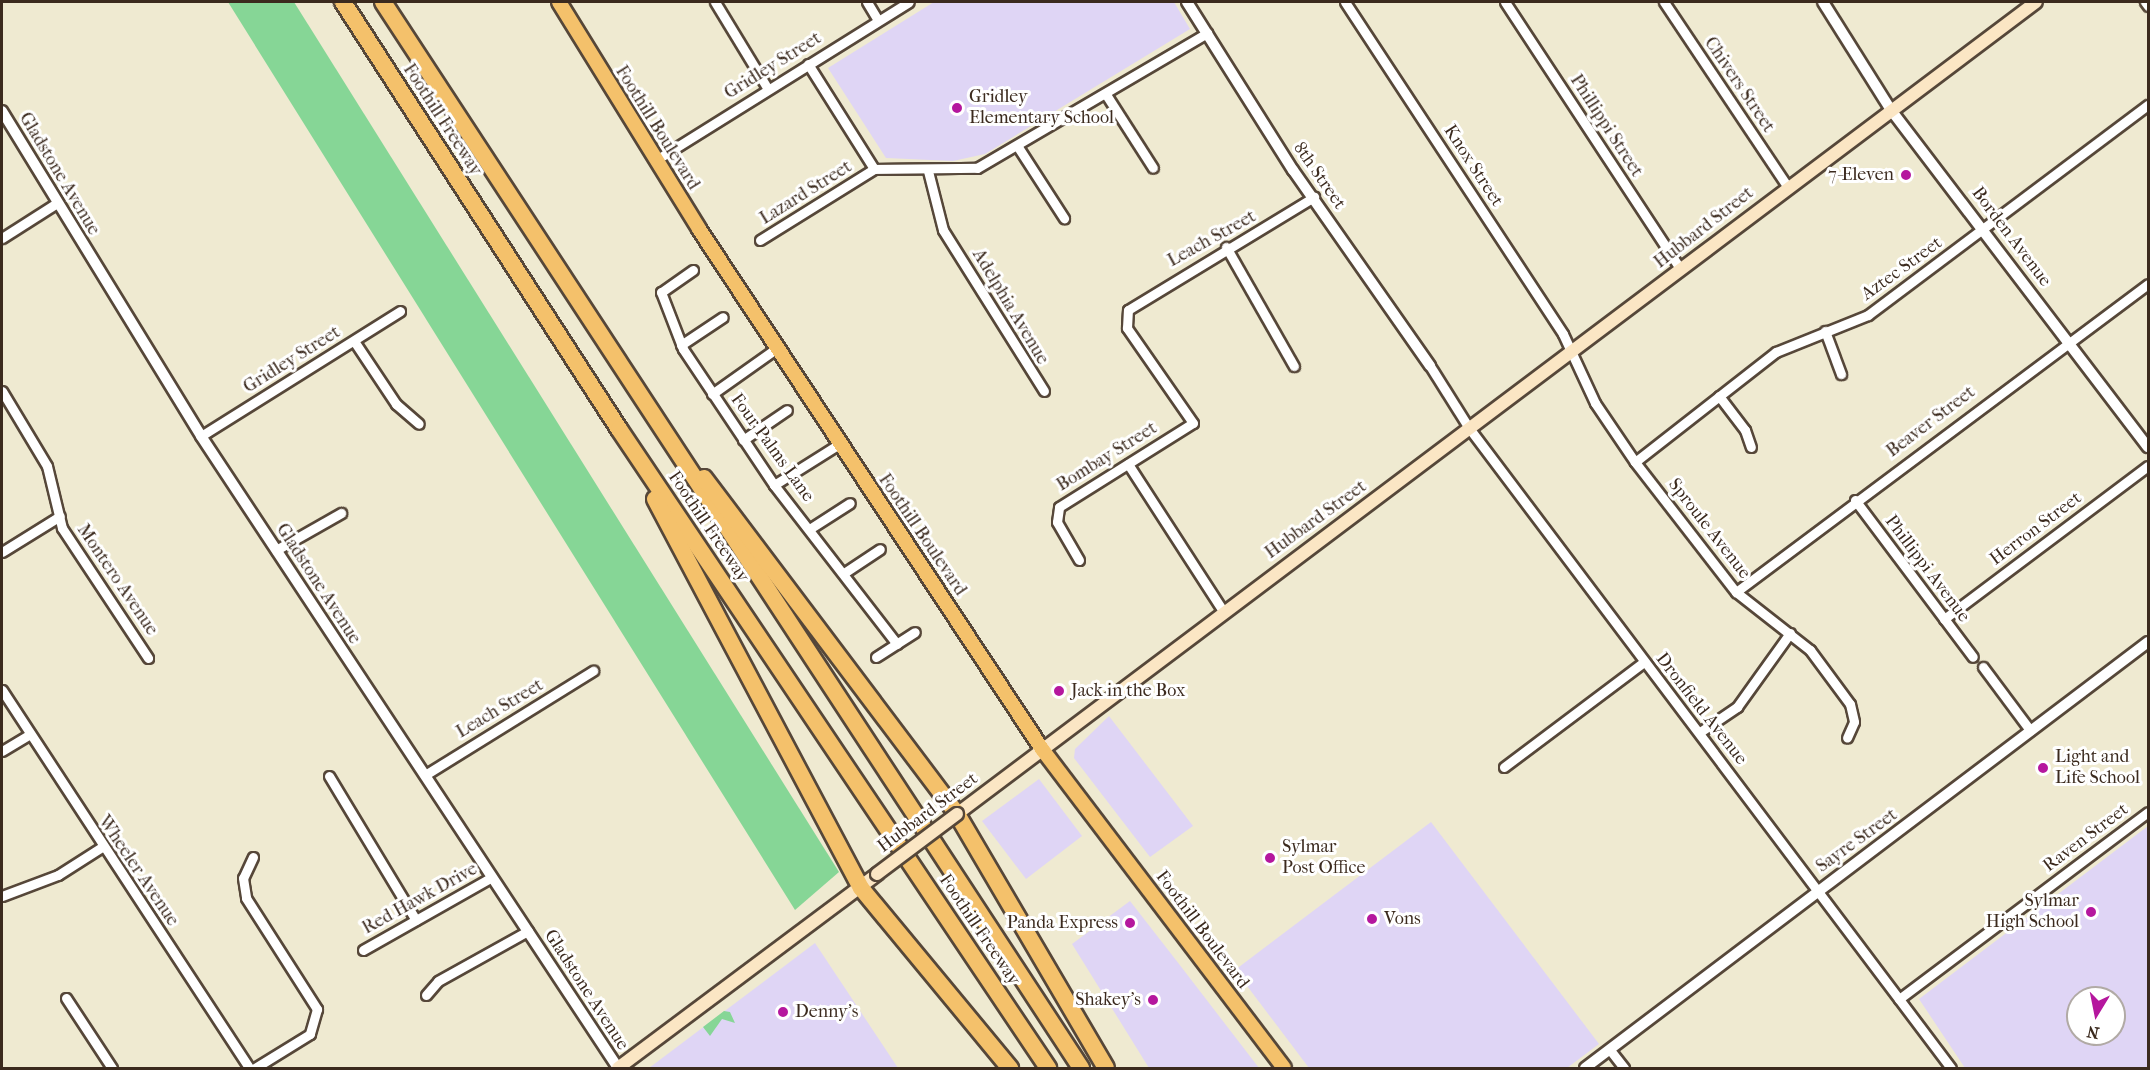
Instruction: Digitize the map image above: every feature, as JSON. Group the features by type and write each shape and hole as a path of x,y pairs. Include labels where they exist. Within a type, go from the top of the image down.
{"highway":[{"name":"Foothill Freeway","path":"343,2 619,429 1048,1068"},
{"name":"Foothill Freeway","path":"383,2 615,360 1081,1068"},
{"path":"615,360 957,814 1106,1068"},
{"path":"619,429 861,888 1010,1068"}],"main road":[{"name":"Foothill Boulevard","path":"559,2 656,160 839,444 1042,749 1284,1068"},
{"name":"Hubbard Street","path":"618,1068 861,888 1223,611 1469,428 1787,186 2036,2"}],"street":[{"path":"715,2 768,89"},
{"path":"867,2 879,20"},
{"name":"Gridley Street","path":"656,160 909,2"},
{"name":"8th Street","path":"1187,2 1314,197 1430,366"},
{"name":"Knox Street","path":"1346,2 1571,350"},
{"name":"Phillippi Street","path":"1505,2 1680,268"},
{"name":"Chivers Street","path":"1664,2 1787,186"},
{"name":"Borden Avenue","path":"1823,2 1891,110 1985,228 2148,447"},
{"path":"2145,2 2148,6"},
{"name":"Lazard Street","path":"760,240 874,169 928,171 977,168 1107,96 1207,33"},
{"path":"808,64 874,169"},
{"path":"1107,96 1154,168"},
{"name":"Aztec Street","path":"1635,462 1776,352 1868,315 2148,105"},
{"name":"Gladstone Avenue","path":"2,111 201,436 618,1068"},
{"path":"1018,147 1064,218"},
{"name":"Adelphia Avenue","path":"928,171 943,230 1044,391"},
{"name":"Leach Street","path":"1194,423 1127,328 1128,310 1226,248 1314,197"},
{"path":"2,238 57,203"},
{"path":"1226,248 1294,366"},
{"name":"Four Palms Lane","path":"693,270 661,292 681,345 774,485 811,528 897,644"},
{"name":"Beaver Street","path":"1736,592 1855,500 2148,284"},
{"name":"Gridley Street","path":"201,436 400,311"},
{"path":"681,345 723,317"},
{"path":"1825,331 1841,374"},
{"path":"354,341 396,404 419,424"},
{"path":"712,394 777,348"},
{"name":"Sproule Avenue","path":"1571,350 1595,403 1635,462 1736,592 1790,633 1851,704 1854,722 1847,738"},
{"name":"Dronfield Avenue","path":"1430,366 1469,428 1951,1068"},
{"name":"Montero Avenue","path":"2,391 47,466 60,516 148,658"},
{"path":"1719,396 1745,430 1751,447"},
{"path":"743,440 787,410"},
{"name":"Bombay Street","path":"1079,560 1057,522 1059,507 1194,423"},
{"path":"774,485 839,444"},
{"path":"1128,464 1223,611"},
{"name":"Herron Street","path":"1944,619 2148,466"},
{"name":"Phillippi Avenue","path":"1855,500 1973,657"},
{"path":"811,528 850,503"},
{"path":"276,550 341,513"},
{"path":"2,552 60,516"},
{"path":"844,573 880,549"},
{"path":"876,657 915,632"},
{"path":"1700,732 1737,707 1790,633"},
{"name":"Sayre Street","path":"1585,1068 2148,642"},
{"path":"1504,767 1644,662"},
{"path":"1983,667 2030,730"},
{"name":"Leach Street","path":"425,775 593,671"},
{"name":"Wheeler Avenue","path":"2,690 102,847 249,1068"},
{"path":"2,751 30,734"},
{"path":"329,776 416,920"},
{"name":"Raven Street","path":"1899,999 2148,812"},
{"path":"2,896 58,875 102,847"},
{"path":"253,858 243,890 317,1009 316,1024 310,1034 255,1068"},
{"name":"Red Hawk Drive","path":"363,950 492,877"},
{"path":"426,995 438,981 528,931"},
{"path":"66,998 112,1068"},
{"path":"1610,1050 1624,1068"}],"shaded area":[{"name":"Gridley Elementary School","path":"934,2 1174,2 1190,29 985,154 953,161 886,158 828,68"},
{"path":"1109,716 1193,826 1150,857 1074,758 1075,749"},
{"path":"1039,779 1082,836 1026,879 982,821"},
{"path":"1431,822 1599,1044 1567,1068 1309,1068 1235,970"},
{"name":"Sylmar High School","path":"2148,826 2148,1068 1965,1068 1919,999"},
{"path":"1130,901 1259,1068 1149,1068 1072,944"},
{"path":"815,943 898,1068 649,1068"}],"green space":[{"path":"228,2 294,2 839,872 795,910"},
{"path":"724,1011 730,1012 735,1023 722,1019 710,1036 703,1027"}],"place":[{"name":"Gridley Elementary School","path":"957,108"},
{"name":"7-Eleven","path":"1906,175"},
{"name":"Jack in the Box","path":"1059,691"},
{"name":"Light and Life School","path":"2043,768"},
{"name":"Sylmar Post Office","path":"1270,858"},
{"name":"Sylmar High School","path":"2091,912"},
{"name":"Vons","path":"1372,919"},
{"name":"Panda Express","path":"1130,923"},
{"name":"Shakey's","path":"1153,1000"},
{"name":"Denny's","path":"783,1012"}]}
